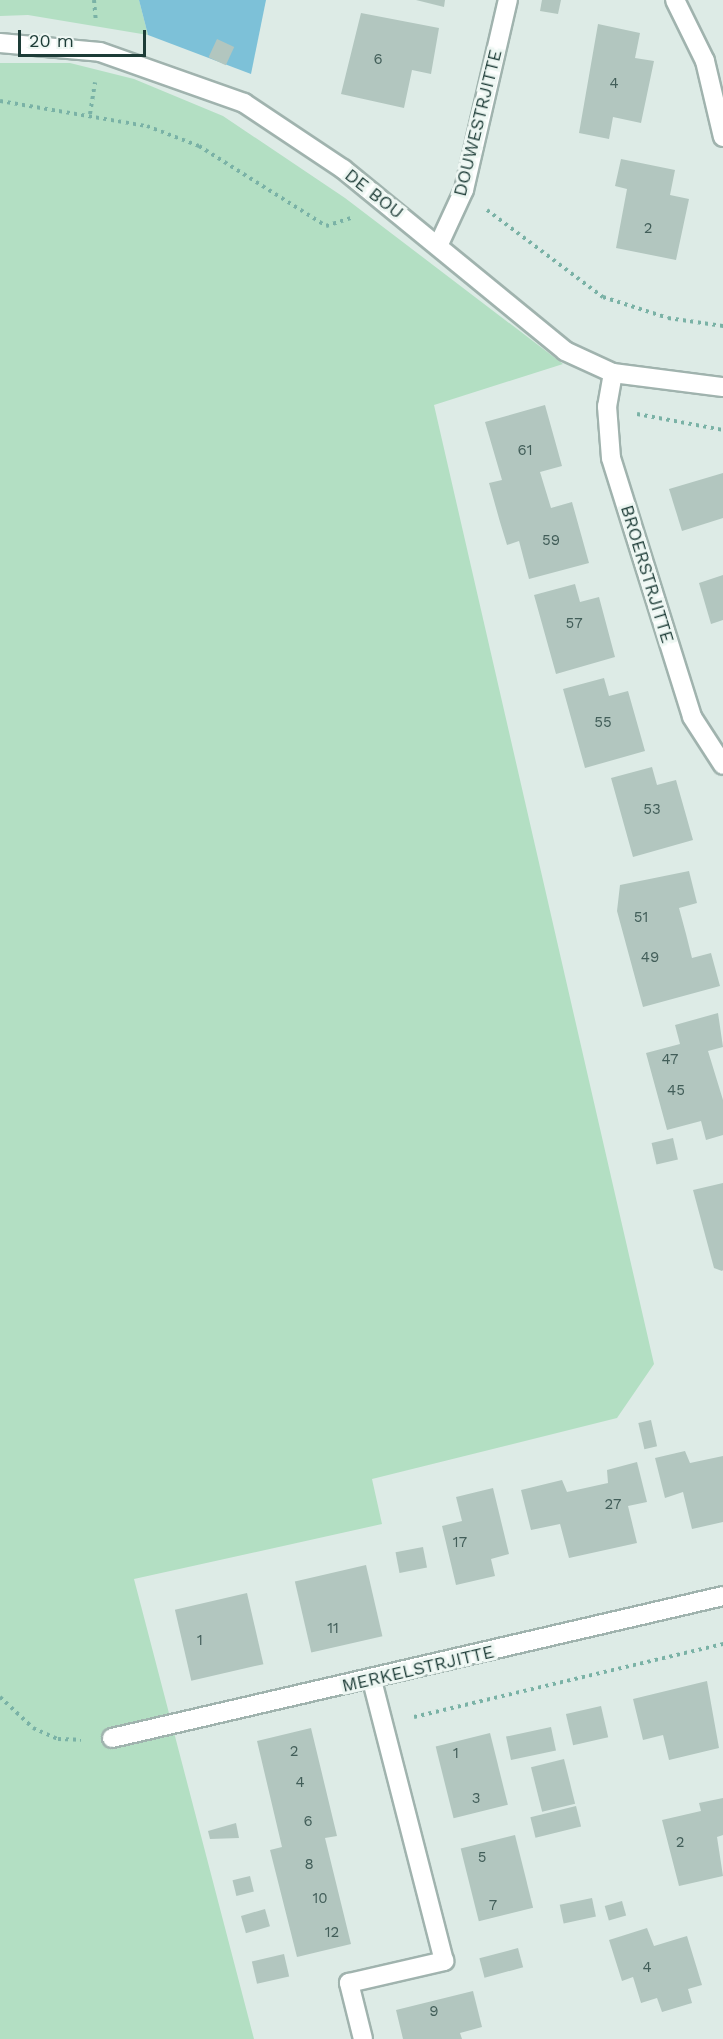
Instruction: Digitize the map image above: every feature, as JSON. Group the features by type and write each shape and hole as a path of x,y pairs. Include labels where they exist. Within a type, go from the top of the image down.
{"street":[{"name":"DOUWESTRJITTE","path":"438,244 464,190 508,0"},
{"path":"675,0 705,61 723,137"},
{"name":"DE BOU","path":"0,43 100,52 244,104 389,205 565,351 613,373 723,387"},
{"name":"BROERSTRJITTE","path":"613,373 607,406 611,458 692,717 723,765"},
{"name":"MERKELSTRJITTE","path":"112,1738 372,1680 723,1596"},
{"path":"363,2039 350,1983 444,1961 372,1680"}],"path":[{"path":"0,101 147,126 199,146 326,226 389,205"},
{"path":"464,190 540,255 603,297 668,318 723,326"},
{"path":"607,406 723,430"},
{"path":"384,1725 723,1644"},
{"path":"0,1697 33,1728 58,1738 112,1738"}],"green space":[{"path":"0,0 139,0 148,35 28,15 0,16"},
{"path":"0,63 70,63 134,79 223,116 345,198 563,364 434,405 654,1364 617,1418 372,1479 382,1524 134,1579 254,2039 0,2039"}],"water":[{"path":"139,0 266,0 251,74 148,35"}],"building":[{"path":"416,0 445,0 444,7"},
{"path":"542,0 561,0 558,14 540,11"},
{"path":"361,13 439,28 431,74 412,70 404,108 341,94"},
{"path":"598,24 640,33 635,58 654,61 641,123 613,117 609,139 579,133"},
{"path":"217,39 234,47 226,65 209,57"},
{"path":"621,159 675,170 670,195 689,199 676,260 616,248 627,189 615,186"},
{"path":"545,405 562,466 540,472 551,508 572,502 589,563 529,579 519,541 507,545 489,483 502,480 485,422"},
{"path":"723,473 723,518 682,531 669,489"},
{"path":"723,575 723,620 711,624 699,583"},
{"path":"575,584 580,602 599,597 615,657 556,674 534,595"},
{"path":"604,678 609,696 628,691 645,751 585,768 563,689"},
{"path":"652,767 657,785 676,780 693,840 633,857 611,778"},
{"path":"689,871 697,903 679,908 692,958 711,953 720,986 643,1007 617,911 620,885"},
{"path":"718,1013 723,1047 708,1051 723,1100 723,1135 706,1140 701,1121 667,1130 646,1053 680,1044 675,1025"},
{"path":"673,1138 678,1159 657,1164 652,1143"},
{"path":"723,1183 722,1271 714,1268 693,1190"},
{"path":"651,1420 657,1446 644,1449 638,1423"},
{"path":"685,1451 690,1463 723,1456 723,1522 692,1529 683,1492 665,1498 655,1458"},
{"path":"637,1462 647,1502 628,1506 637,1543 569,1558 560,1524 531,1530 521,1490 562,1480 567,1492 608,1483 607,1470"},
{"path":"493,1488 509,1554 491,1559 495,1576 456,1585 442,1526 462,1521 456,1497"},
{"path":"423,1547 427,1568 400,1573 396,1552"},
{"path":"366,1565 382,1636 311,1653 295,1581"},
{"path":"247,1593 263,1664 191,1681 175,1610"},
{"path":"707,1681 719,1748 669,1760 663,1735 643,1740 633,1699"},
{"path":"601,1706 608,1737 573,1745 566,1714"},
{"path":"551,1727 556,1750 511,1760 506,1737"},
{"path":"311,1728 337,1836 325,1838 351,1944 297,1957 270,1850 282,1847 257,1741"},
{"path":"490,1733 508,1805 454,1818 436,1747"},
{"path":"564,1759 575,1804 542,1812 531,1767"},
{"path":"723,1798 723,1835 717,1837 723,1876 679,1886 662,1820 701,1811 699,1803"},
{"path":"576,1806 581,1826 535,1838 530,1817"},
{"path":"236,1823 239,1838 210,1839 208,1831"},
{"path":"515,1835 533,1908 479,1921 461,1849"},
{"path":"250,1876 254,1892 236,1896 233,1880"},
{"path":"592,1898 596,1917 564,1923 560,1905"},
{"path":"622,1901 626,1915 609,1920 605,1906"},
{"path":"265,1909 270,1926 246,1933 241,1916"},
{"path":"647,1928 654,1946 687,1936 702,1985 688,1989 692,2003 662,2012 657,1998 641,2003 633,1977 622,1981 609,1940"},
{"path":"518,1948 523,1967 485,1978 479,1958"},
{"path":"284,1954 289,1976 257,1984 252,1961"},
{"path":"473,1991 482,2027 460,2033 462,2039 403,2039 396,2010"}]}
